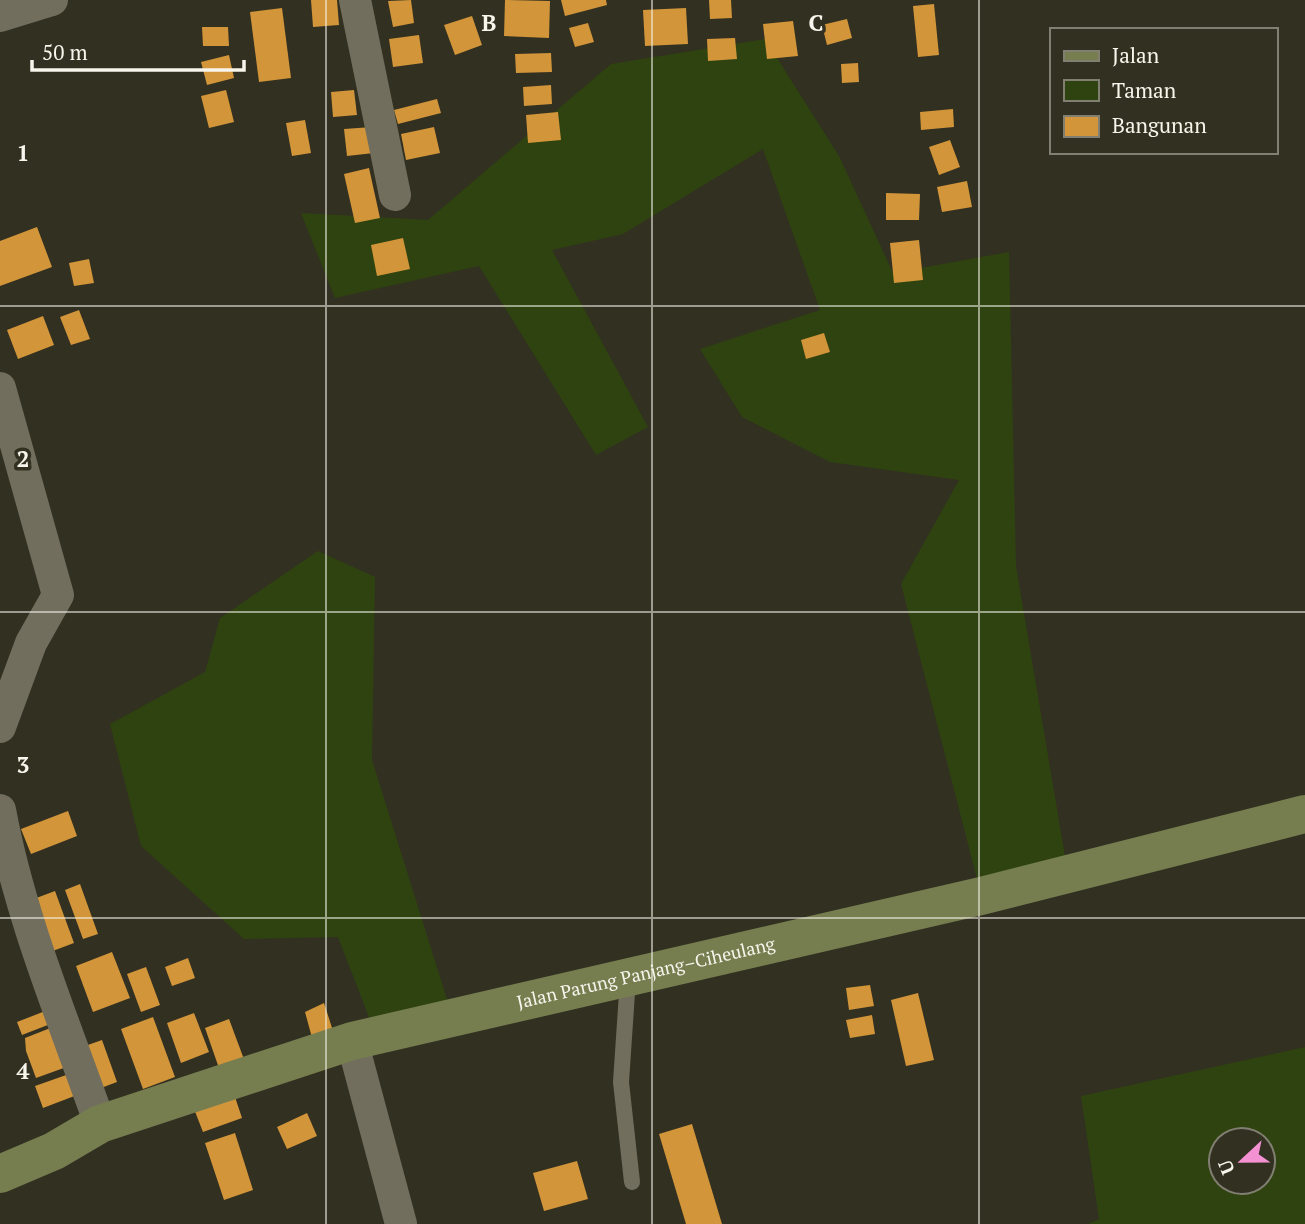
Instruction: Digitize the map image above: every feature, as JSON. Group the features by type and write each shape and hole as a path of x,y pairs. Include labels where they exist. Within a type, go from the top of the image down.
{"street":[{"path":"0,16 52,0"},
{"path":"355,0 395,195"},
{"path":"0,388 13,475 58,595 31,643 3,710"},
{"path":"0,810 9,860 28,920 100,1124"},
{"name":"Jalan Parung Panjang–Ciheulang","path":"0,1174 54,1151 100,1124 352,1041 981,896 1305,814"},
{"path":"352,1041 401,1224"}],"lane":[{"path":"628,976 621,1082 632,1182"}],"green space":[{"path":"765,39 839,156 893,273 1009,252 1016,566 1070,886 984,906 901,584 959,480 830,462 742,417 700,349 820,310 763,149 623,234 552,250 648,427 596,455 479,266 335,298 301,213 428,220 611,64"},
{"path":"318,551 375,577 372,760 456,1028 380,1046 338,937 244,939 141,846 110,724 205,672 220,618"},
{"path":"1305,1047 1305,1224 1088,1224 1099,1219 1081,1096"}],"building":[{"path":"311,0 337,0 339,25 313,27"},
{"path":"411,0 414,23 393,27 388,1"},
{"path":"505,0 550,1 549,38 504,36"},
{"path":"561,0 606,0 607,5 565,16"},
{"path":"709,0 731,0 732,18 710,19"},
{"path":"934,4 939,55 918,57 913,6"},
{"path":"282,8 291,78 259,82 250,12"},
{"path":"686,8 688,44 645,46 643,10"},
{"path":"472,16 482,45 455,55 444,25"},
{"path":"847,19 852,38 827,45 822,25"},
{"path":"793,21 798,56 767,59 763,24"},
{"path":"588,23 594,42 575,47 569,28"},
{"path":"202,27 228,27 229,46 203,46"},
{"path":"419,35 423,63 393,67 389,39"},
{"path":"735,38 737,59 708,61 707,39"},
{"path":"551,53 552,72 516,73 515,54"},
{"path":"229,55 234,78 207,85 201,62"},
{"path":"858,63 859,82 842,83 841,64"},
{"path":"551,85 552,104 524,106 523,87"},
{"path":"226,90 234,122 209,128 201,96"},
{"path":"354,90 357,115 333,117 331,92"},
{"path":"437,99 441,113 398,124 394,110"},
{"path":"953,109 954,127 921,130 920,112"},
{"path":"558,112 561,140 528,143 526,115"},
{"path":"305,120 311,153 292,156 286,123"},
{"path":"372,127 374,153 347,156 344,129"},
{"path":"434,127 440,153 406,160 401,134"},
{"path":"950,140 960,167 939,175 929,147"},
{"path":"369,168 380,218 355,223 344,174"},
{"path":"967,181 972,207 942,212 937,187"},
{"path":"886,193 920,194 919,220 886,220"},
{"path":"37,227 52,267 0,286 0,241"},
{"path":"403,238 410,269 377,276 371,245"},
{"path":"919,240 923,280 894,283 890,243"},
{"path":"89,259 94,283 74,286 69,263"},
{"path":"79,310 90,339 71,345 60,317"},
{"path":"43,316 54,345 18,359 7,330"},
{"path":"824,333 830,352 806,359 801,340"},
{"path":"68,811 77,836 31,854 21,829"},
{"path":"80,884 98,934 83,939 65,890"},
{"path":"55,891 74,943 50,952 31,900"},
{"path":"112,952 130,998 93,1012 76,966"},
{"path":"188,958 195,978 172,986 165,967"},
{"path":"146,967 160,1005 141,1012 127,974"},
{"path":"870,985 874,1006 849,1010 846,988"},
{"path":"918,993 934,1060 906,1066 891,1000"},
{"path":"324,1003 335,1037 314,1045 305,1012"},
{"path":"53,1008 58,1021 22,1035 17,1022"},
{"path":"194,1013 209,1052 181,1063 167,1023"},
{"path":"872,1015 875,1034 850,1038 846,1020"},
{"path":"153,1017 175,1077 143,1089 121,1029"},
{"path":"229,1019 245,1062 220,1071 205,1028"},
{"path":"58,1025 72,1065 36,1078 26,1051 25,1038"},
{"path":"102,1040 117,1082 101,1088 85,1046"},
{"path":"69,1074 77,1095 43,1108 35,1086"},
{"path":"234,1094 242,1118 203,1132 194,1109"},
{"path":"307,1113 317,1136 287,1149 277,1127"},
{"path":"692,1124 722,1224 686,1224 659,1134"},
{"path":"235,1133 253,1190 224,1200 205,1143"},
{"path":"577,1161 588,1199 544,1211 533,1173"}]}
